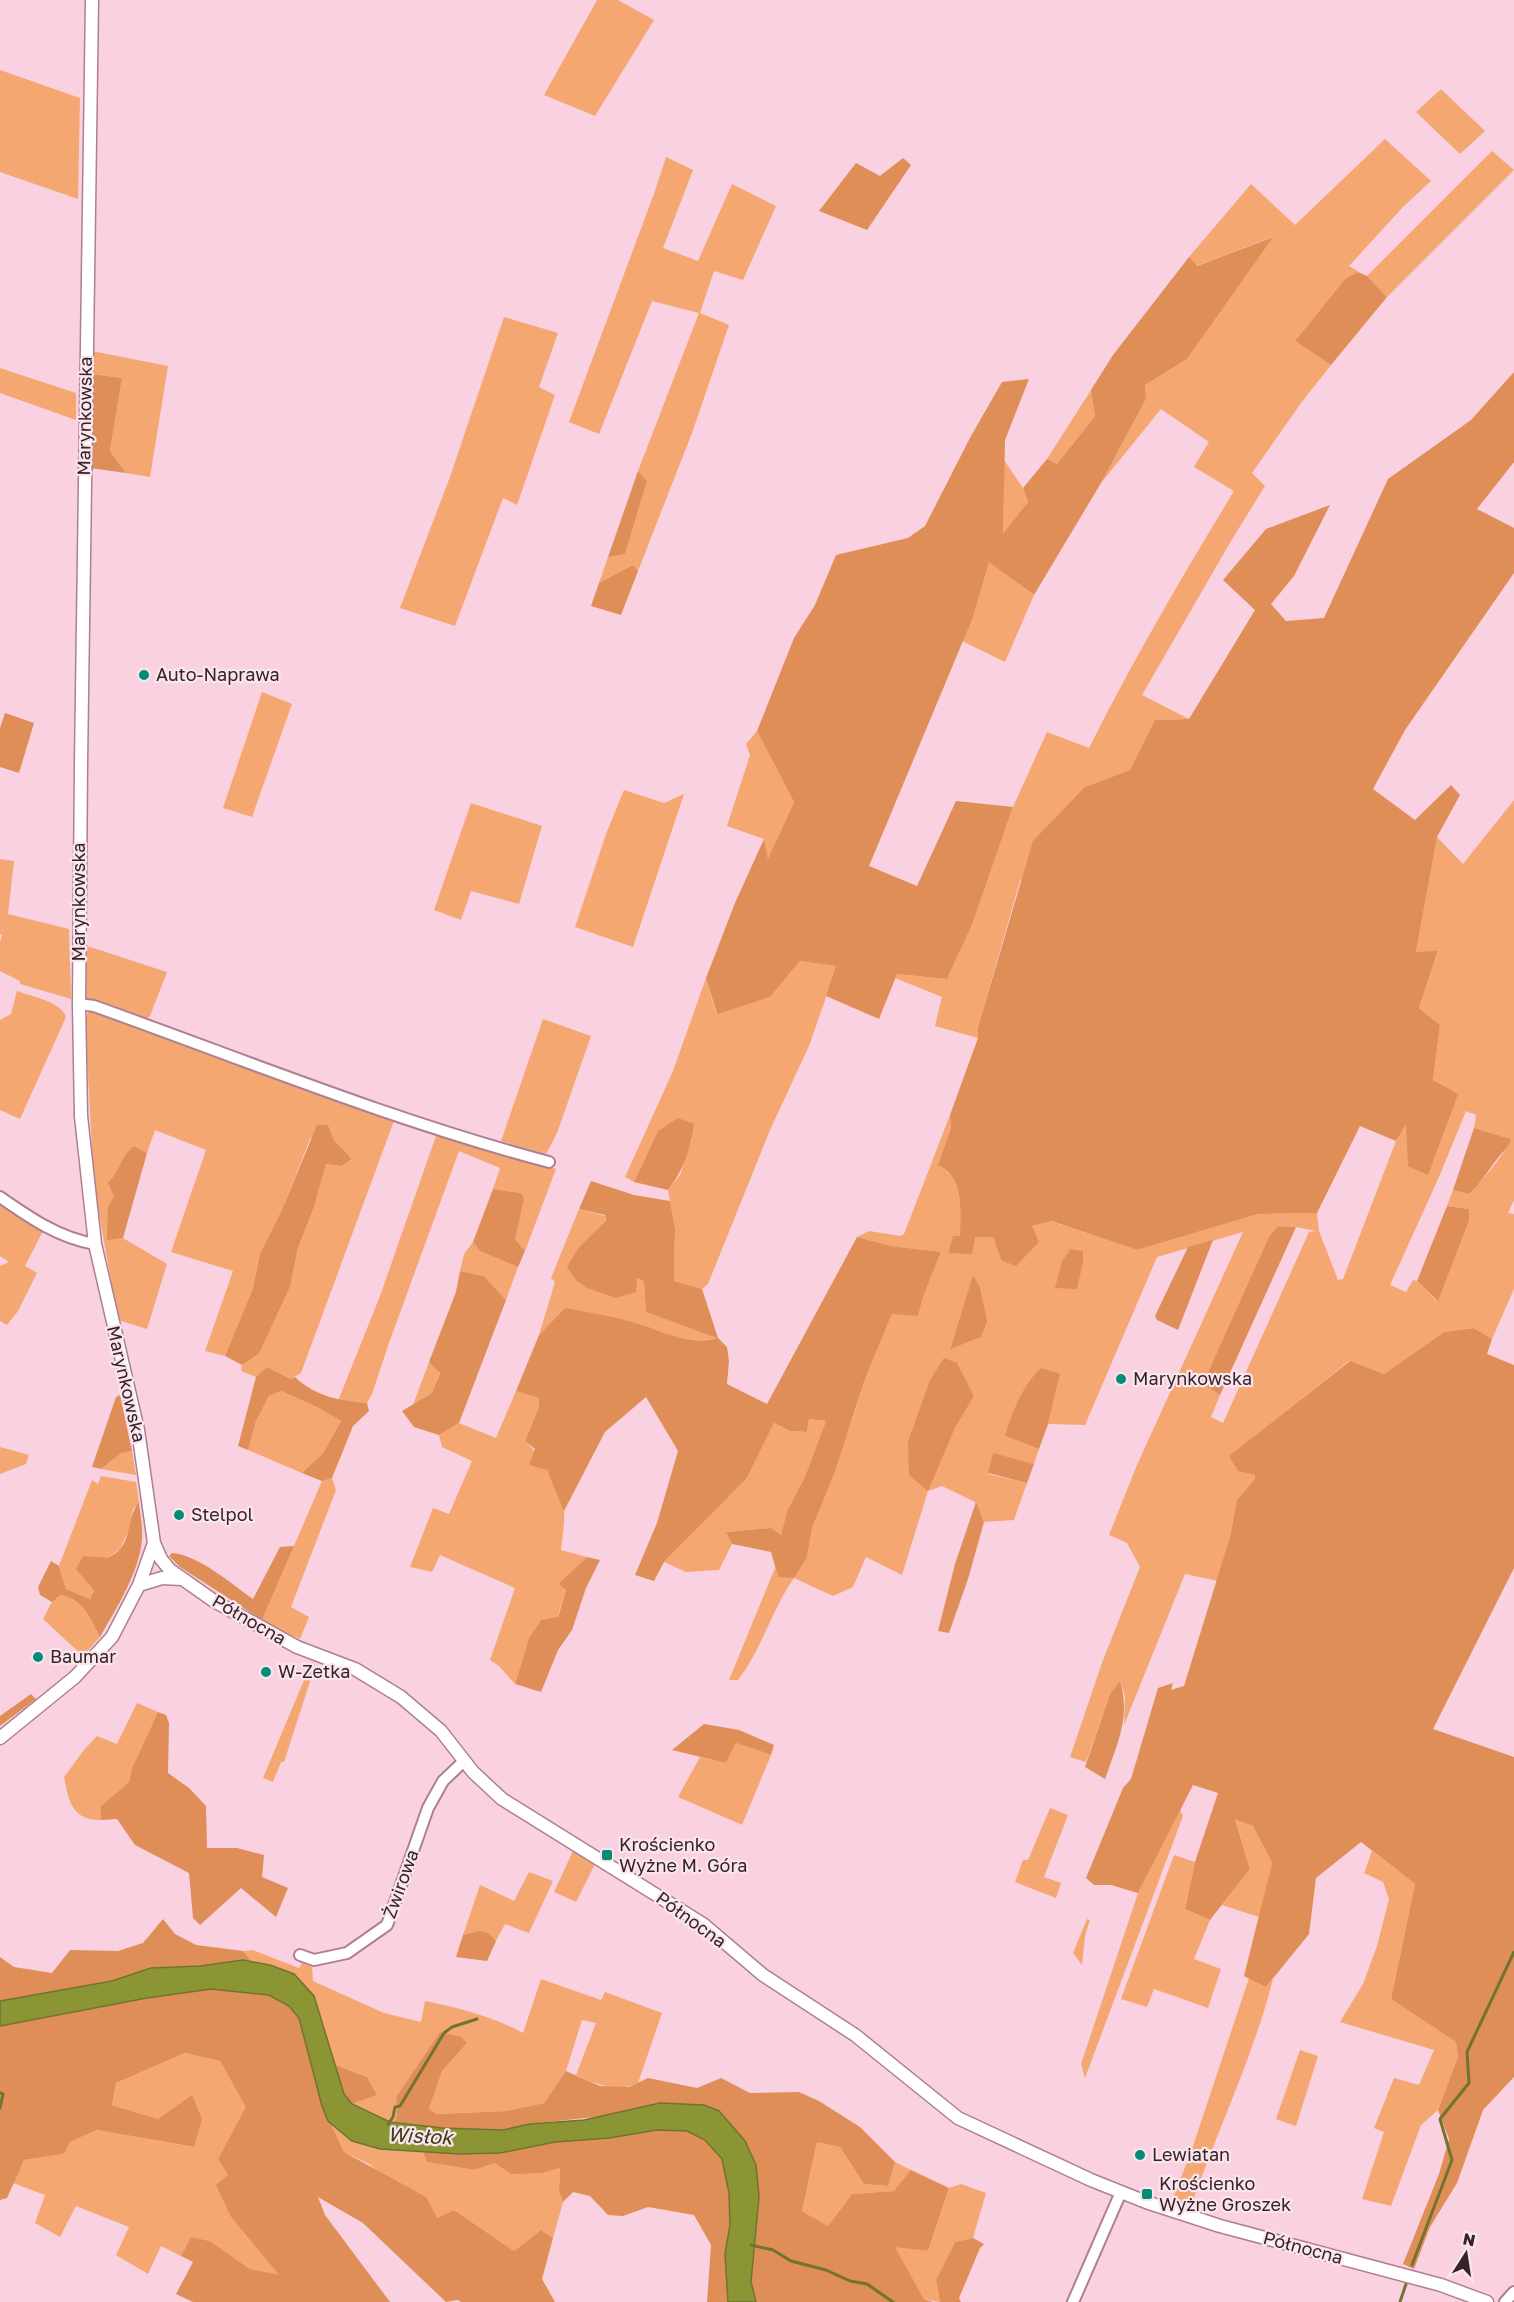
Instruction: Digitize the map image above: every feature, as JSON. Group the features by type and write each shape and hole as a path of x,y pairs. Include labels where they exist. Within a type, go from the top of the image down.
{"street":[{"name":"Marynkowska","path":"0,1738 75,1677 112,1637 139,1585 153,1543 138,1430 95,1244 81,1116 79,1004 83,524 92,0"},
{"path":"79,1004 105,1010 368,1105 510,1152 549,1162"},
{"path":"0,1197 47,1227 75,1241 95,1244"},
{"name":"Północna","path":"153,1543 161,1559 182,1579 253,1624 297,1647 355,1669 400,1697 441,1731 475,1775 502,1799 703,1924 763,1975 855,2036 958,2118 1120,2192 1220,2226 1441,2285 1487,2302"},
{"path":"139,1585 162,1578 182,1579"},
{"name":"Żwirowa","path":"300,1955 314,1960 347,1953 387,1925 428,1808 443,1781 464,1761"},
{"path":"1073,2302 1120,2192"},
{"path":"1505,2302 1514,2292"}],"shaded area":[{"path":"597,0 618,0 654,20 595,116 544,95"},
{"path":"0,70 80,98 78,199 0,172"},
{"path":"1441,89 1485,131 1460,154 1416,112"},
{"path":"1385,139 1431,181 1403,207 1349,266 1359,272 1345,279 1295,341 1331,365 1252,473 1265,486 1142,695 1189,719 1155,720 1130,770 1085,787 1020,881 978,1027 978,1038 935,1026 942,997 895,978 897,974 947,979 972,925 1013,807 1047,732 1089,748 1159,618 1234,491 1194,467 1209,442 1161,409 1101,483 1146,399 1145,385 1187,359 1272,237 1196,266 1189,257 1251,184 1295,225"},
{"path":"1492,151 1514,170 1387,297 1367,276"},
{"path":"666,157 693,170 663,248 698,261 732,184 776,206 743,280 714,271 700,313 729,325 692,433 638,571 633,565 599,583 608,557 625,554 647,481 638,471 699,313 652,301 599,434 569,422"},
{"path":"903,158 911,165 867,230 819,211 856,163 880,176"},
{"path":"1273,237 1187,359 1145,385 1146,399 1101,483 1034,595 989,562 973,617 869,866 917,886 956,801 1013,807 972,925 947,979 897,974 879,1019 826,996 836,966 800,961 770,997 717,1014 706,978 735,903 764,839 768,859 794,802 757,731 794,638 815,605 836,555 908,538 925,526 971,436 1002,382 1029,379 1005,440 1003,534 1028,502 1023,488 1047,459 1057,464 1095,416 1091,390 1113,355 1189,257 1197,266"},
{"path":"1358,272 1367,276 1387,297 1331,365 1295,341 1345,279"},
{"path":"504,317 558,333 539,387 555,395 517,505 503,498 455,626 400,608 450,477"},
{"path":"92,351 168,366 150,477 126,473 110,451 122,378 93,374"},
{"path":"0,368 76,393 76,420 0,393"},
{"path":"1514,372 1514,462 1477,509 1514,528 1514,573 1405,730 1373,789 1415,820 1451,785 1460,795 1437,837 1416,952 1438,951 1419,1008 1440,1025 1433,1080 1458,1094 1428,1175 1408,1166 1406,1124 1396,1141 1360,1126 1317,1213 1258,1214 1137,1250 1051,1221 1032,1226 1039,1242 1016,1266 1001,1260 993,1237 975,1237 972,1254 948,1253 953,1236 960,1236 959,1196 953,1178 938,1165 951,1127 950,1115 978,1038 978,1027 1033,841 1085,787 1130,770 1155,720 1189,719 1255,610 1223,580 1266,529 1330,505 1294,576 1271,604 1286,621 1324,618 1388,479 1471,420"},
{"path":"93,374 122,378 110,451 126,473 90,468"},
{"path":"1091,390 1095,416 1057,464 1047,459"},
{"path":"1004,460 1023,488 1028,502 1003,535"},
{"path":"638,471 647,481 625,554 608,557"},
{"path":"989,561 1034,595 1005,662 962,641 973,617"},
{"path":"633,565 638,571 621,615 591,606 599,583"},
{"path":"262,692 292,704 252,817 223,808"},
{"path":"5,713 34,723 19,773 0,767 0,728"},
{"path":"757,731 794,802 768,860 764,839 727,826 750,755 746,744"},
{"path":"624,790 664,803 684,794 633,947 575,927 606,834"},
{"path":"1514,800 1514,1200 1508,1213 1514,1214 1514,1289 1492,1339 1474,1328 1444,1332 1384,1374 1349,1361 1230,1456 1238,1471 1256,1475 1237,1500 1218,1581 1185,1574 1124,1725 1125,1697 1120,1681 1110,1694 1086,1762 1070,1757 1103,1660 1140,1567 1127,1543 1109,1535 1137,1465 1243,1232 1157,1257 1085,1425 1048,1424 1060,1374 1005,1436 1039,1449 1034,1464 993,1454 988,1474 1027,1483 1014,1520 984,1522 975,1502 942,1486 928,1491 902,1575 866,1557 853,1587 833,1596 794,1578 746,1668 738,1680 729,1680 775,1568 778,1577 807,1557 812,1528 865,1379 892,1314 918,1315 941,1252 891,1246 857,1237 869,1231 901,1236 904,1234 950,1115 951,1126 938,1165 947,1171 957,1187 960,1236 953,1236 948,1253 975,1237 993,1237 1001,1260 1032,1226 1050,1221 1137,1250 1258,1214 1317,1213 1319,1231 1338,1280 1343,1279 1396,1141 1406,1122 1457,1094 1433,1080 1440,1025 1419,1008 1438,952 1416,952 1437,837 1463,864","holes":["1466,1111 1476,1115 1474,1128 1511,1139 1493,1167 1469,1194 1453,1190 1447,1206 1469,1209 1437,1301 1417,1281 1413,1280 1406,1292 1390,1285","1278,1226 1316,1231 1309,1232 1223,1423 1211,1417 1220,1395 1203,1384","1070,1249 1083,1251 1056,1288 1062,1261","973,1276 981,1337 950,1348","957,1364 974,1396 954,1430"]},
{"path":"471,803 542,826 519,904 471,891 461,920 434,910"},
{"path":"0,859 14,861 8,914 69,929 71,999 20,984 20,981 0,971 2,935 0,934"},
{"path":"87,946 167,972 150,1016 143,1021 86,999 83,995"},
{"path":"800,961 837,966 809,1046 770,1130 708,1284 702,1289 674,1281 675,1228 668,1190 680,1175 692,1139 658,1131 634,1182 625,1177 673,1071 706,978 716,1013 770,997"},
{"path":"17,991 52,1003 66,1017 20,1119 0,1110 0,1020 11,1014"},
{"path":"89,1012 96,1012 395,1118 301,1373 291,1379 267,1367 256,1377 241,1371 242,1365 259,1354 290,1287 298,1248 314,1207 326,1164 341,1166 352,1159 334,1140 328,1125 310,1139 284,1205 260,1254 253,1288 225,1356 205,1351 233,1271 171,1252 206,1150 155,1130 147,1153 134,1146 128,1151 114,1178 108,1239 123,1238 167,1264 147,1329 118,1320 94,1186 85,1018"},
{"path":"543,1019 591,1036 557,1133 546,1154 501,1141"},
{"path":"678,1118 694,1124 686,1159 673,1183 668,1190 634,1182 658,1131"},
{"path":"317,1125 328,1125 334,1140 352,1159 341,1166 326,1164 314,1207 298,1248 290,1287 259,1354 242,1365 225,1356 253,1288 260,1254 284,1205"},
{"path":"1474,1128 1511,1139 1469,1194 1453,1190"},
{"path":"437,1133 556,1169 525,1251 515,1239 521,1193 493,1189 500,1168 459,1151 372,1394 367,1403 338,1401 380,1296"},
{"path":"134,1146 147,1153 123,1238 107,1240 108,1207 114,1196 108,1183 126,1154"},
{"path":"591,1181 634,1195 670,1201 675,1228 674,1281 702,1289 718,1338 727,1347 729,1361 727,1384 767,1404 857,1237 891,1246 941,1252 918,1316 892,1314 865,1379 835,1471 812,1528 807,1557 794,1578 778,1577 771,1552 732,1544 726,1532 770,1528 781,1535 787,1511 804,1479 826,1421 809,1419 807,1432 790,1431 774,1423 747,1478 664,1562 654,1581 635,1575 657,1523 678,1451 646,1397 605,1432 564,1511 547,1470 529,1465 535,1449 525,1441 539,1407 539,1398 516,1391 539,1335 565,1308 633,1322 685,1339 717,1338 646,1312 644,1282 637,1278 636,1292 616,1298 587,1288 577,1281 567,1267 579,1247 606,1221 605,1215 579,1209"},
{"path":"493,1189 521,1193 524,1198 515,1239 525,1251 518,1267 480,1251 473,1242"},
{"path":"0,1205 44,1229 25,1266 37,1273 18,1311 7,1325 0,1321 0,1266 9,1262 0,1256"},
{"path":"1447,1206 1469,1209 1469,1220 1438,1301 1417,1281"},
{"path":"579,1209 605,1216 606,1222 579,1247 644,1282 646,1312 718,1338 685,1339 633,1322 565,1308 539,1335 555,1282 551,1278"},
{"path":"1278,1226 1296,1227 1220,1395 1203,1384 1269,1237"},
{"path":"1213,1240 1178,1330 1157,1320 1155,1316 1188,1247"},
{"path":"473,1242 480,1251 518,1267 506,1300 484,1276 460,1271 464,1254"},
{"path":"1070,1249 1083,1251 1077,1289 1055,1288 1062,1261"},
{"path":"460,1271 484,1276 506,1300 459,1423 439,1435 414,1427 402,1411 432,1393 440,1373 429,1362 456,1292"},
{"path":"973,1275 980,1288 987,1321 981,1337 950,1349"},
{"path":"1474,1328 1492,1339 1487,1354 1514,1365 1514,1568 1433,1729 1514,1757 1514,2077 1483,2110 1457,2183 1430,2227 1414,2269 1403,2264 1439,2174 1449,2139 1438,2110 1458,2057 1456,2042 1391,1999 1415,1884 1361,1842 1316,1878 1309,1934 1266,1987 1244,1976 1272,1863 1253,1826 1235,1819 1250,1869 1210,1920 1185,1909 1195,1862 1218,1793 1193,1785 1138,1893 1111,1885 1094,1885 1086,1878 1123,1788 1131,1779 1158,1688 1173,1683 1171,1690 1184,1686 1230,1537 1237,1500 1255,1479 1255,1475 1238,1471 1229,1456 1350,1361 1384,1374 1444,1332"},
{"path":"944,1358 957,1363 974,1396 954,1430 928,1491 909,1475 908,1442 930,1380"},
{"path":"429,1362 440,1372 432,1393 413,1405"},
{"path":"267,1367 291,1379 295,1377 319,1393 347,1401 367,1403 369,1411 353,1426 332,1478 322,1481 302,1473 323,1453 341,1421 281,1391 269,1396 256,1421 248,1450 238,1446 256,1377"},
{"path":"1041,1368 1060,1374 1048,1424 1039,1449 1005,1436 1019,1399"},
{"path":"281,1391 341,1421 323,1453 302,1473 248,1450 256,1421 269,1396"},
{"path":"516,1391 539,1398 539,1407 525,1441 543,1464 562,1505 564,1521 561,1550 587,1557 558,1584 566,1590 557,1618 541,1620 529,1638 515,1684 499,1666 490,1660 515,1588 440,1555 432,1572 410,1567 433,1508 449,1514 472,1461 442,1447 439,1435 459,1423 496,1438"},
{"path":"120,1395 132,1451 121,1453 101,1469 92,1467 116,1397"},
{"path":"809,1419 826,1421 804,1479 787,1511 781,1536 769,1528 726,1532 732,1544 719,1570 686,1572 664,1562 747,1478 774,1423 790,1431 807,1432"},
{"path":"0,1447 29,1455 26,1464 0,1474"},
{"path":"132,1451 136,1475 101,1469 121,1453"},
{"path":"993,1453 1034,1464 1027,1483 988,1473"},
{"path":"101,1476 136,1482 139,1502 133,1509 129,1529 120,1549 107,1558 90,1599 66,1589 59,1566 92,1480 98,1484"},
{"path":"332,1478 336,1490 291,1607 309,1617 300,1639 277,1630 262,1620 322,1481"},
{"path":"139,1502 142,1534 137,1564 126,1590 100,1637 81,1605 61,1595 52,1602 40,1595 38,1587 51,1561 59,1566 66,1589 90,1599 94,1590 76,1569 83,1556 107,1558 119,1550 124,1544 135,1507"},
{"path":"976,1502 984,1522 968,1579 949,1633 938,1631 955,1564"},
{"path":"294,1546 262,1620 180,1567 169,1556 172,1553 182,1555 203,1564 253,1599 280,1547"},
{"path":"587,1557 600,1560 586,1588 572,1630 558,1650 541,1692 515,1684 529,1638 541,1620 558,1617 566,1590 558,1584"},
{"path":"61,1595 81,1605 100,1637 83,1656 43,1619 52,1602"},
{"path":"312,1661 315,1666 284,1762 281,1762 273,1782 263,1778"},
{"path":"1120,1681 1123,1694 1123,1719 1118,1742 1105,1779 1085,1767 1110,1694"},
{"path":"31,1694 36,1699 0,1726 0,1716"},
{"path":"137,1703 158,1712 132,1768 129,1782 100,1807 101,1820 84,1817 70,1802 64,1777 97,1736 117,1744"},
{"path":"158,1712 166,1715 169,1723 168,1773 189,1788 206,1806 207,1848 237,1848 264,1855 262,1877 288,1888 276,1917 241,1888 200,1925 193,1918 189,1873 135,1845 117,1819 101,1820 100,1807 129,1782 132,1768"},
{"path":"704,1724 739,1730 774,1745 771,1755 736,1743 726,1763 672,1750"},
{"path":"736,1743 771,1755 742,1825 678,1797 700,1757 726,1763"},
{"path":"1050,1808 1068,1815 1044,1877 1061,1883 1056,1898 1015,1882 1023,1860 1028,1860"},
{"path":"1180,1810 1183,1816 1085,2078 1081,2064 1138,1893"},
{"path":"1235,1818 1253,1826 1272,1863 1259,1917 1222,1905 1250,1869"},
{"path":"573,1851 595,1864 576,1902 554,1892"},
{"path":"1372,1851 1415,1884 1391,1999 1456,2042 1458,2057 1438,2110 1421,2125 1391,2206 1362,2199 1384,2132 1374,2128 1394,2078 1419,2085 1434,2050 1340,2022 1363,1984 1377,1946 1389,1899 1383,1882 1364,1873"},
{"path":"1174,1855 1195,1862 1185,1909 1210,1920 1194,1959 1221,1969 1208,2008 1154,1989 1147,2007 1121,1999"},
{"path":"529,1872 553,1881 529,1933 505,1924 496,1941 481,1933 463,1935 480,1885 514,1901"},
{"path":"163,1919 175,1934 196,1945 243,1951 251,1961 151,1968 112,1981 0,2001 0,1957 14,1967 52,1973 70,1950 118,1951 143,1943"},
{"path":"1087,1919 1090,1920 1085,1936 1082,1965 1073,1953"},
{"path":"479,1931 488,1933 496,1941 487,1961 456,1957 463,1935"},
{"path":"253,1950 299,1968 302,1963 312,1967 313,1981 384,2013 421,2022 425,2001 475,2013 523,2033 541,1979 601,2000 605,1992 662,2013 638,2083 614,2087 598,2084 576,2075 596,2023 582,2020 566,2071 544,2103 507,2111 437,2114 429,2109 442,2071 467,2043 440,2032 396,2097 395,2122 390,2122 352,2104 377,2095 367,2077 333,2064 314,1996 270,1965 251,1961 243,1951"},
{"path":"1249,1978 1266,1987 1273,1979 1245,2066 1191,2207 1172,2200 1190,2155"},
{"path":"211,1989 269,1995 289,2006 299,2018 322,2106 344,2152 426,2197 437,2218 454,2210 514,2251 541,2230 553,2238 542,2279 555,2302 461,2302 458,2300 446,2302 363,2223 318,2197 325,2215 390,2302 193,2302 176,2294 193,2262 181,2256 191,2237 210,2241 250,2269 279,2275 231,2217 216,2185 228,2175 218,2159 246,2107 220,2061 185,2053 116,2083 112,2105 158,2119 192,2095 202,2119 194,2147 97,2130 70,2142 64,2154 24,2160 7,2198 0,2200 0,2026 147,1998"},
{"path":"440,2032 461,2037 467,2043 442,2071 429,2109 437,2114 507,2111 544,2103 566,2071 600,2086 629,2087 648,2078 697,2088 721,2078 750,2093 799,2092 819,2101 860,2127 895,2162 888,2186 864,2184 840,2147 817,2142 802,2211 828,2226 852,2194 894,2191 911,2170 949,2188 928,2251 895,2247 924,2299 933,2302 756,2302 751,2282 759,2197 745,2141 719,2111 704,2105 530,2124 503,2130 442,2128 395,2122 396,2097"},
{"path":"1300,2050 1318,2056 1296,2126 1276,2119"},
{"path":"185,2053 220,2061 247,2107 218,2159 228,2175 231,2217 280,2276 250,2269 210,2241 191,2237 181,2256 161,2246 148,2274 116,2255 129,2227 76,2206 60,2237 35,2223 45,2195 13,2183 24,2160 64,2154 70,2142 97,2130 193,2147 192,2096 158,2119 112,2105 116,2083"},
{"path":"333,2064 367,2077 377,2095 352,2104 344,2094"},
{"path":"328,2121 352,2141 380,2149 423,2152 427,2162 474,2170 495,2163 543,2173 560,2168 559,2191 563,2202 553,2238 541,2230 514,2251 454,2210 437,2218 369,2164 344,2152"},
{"path":"657,2130 687,2131 705,2140 722,2159 729,2193 730,2225 725,2254 728,2302 707,2302 711,2245 694,2215 648,2207 623,2216 608,2215 590,2196 573,2192 563,2202 559,2191 560,2168 543,2173 511,2174 495,2163 474,2170 427,2162 423,2152 500,2153 555,2142 609,2138"},
{"path":"817,2142 840,2147 864,2184 888,2186 895,2162 911,2170 895,2191 852,2194 828,2226 802,2211"},
{"path":"961,2184 986,2193 973,2238 955,2242 936,2280 940,2302 924,2299 894,2246 928,2251 949,2188"},
{"path":"973,2238 984,2244 980,2248 959,2298 961,2302 940,2302 936,2280 955,2242"}],"water":[{"name":"Wisłok","path":"243,1960 270,1965 294,1974 314,1996 344,2094 352,2104 390,2122 442,2128 503,2130 530,2124 584,2120 660,2103 704,2105 719,2111 745,2141 756,2165 759,2197 751,2282 756,2302 728,2302 725,2254 730,2225 729,2193 722,2159 705,2140 687,2131 657,2130 609,2138 555,2142 500,2153 460,2154 380,2149 352,2141 328,2121 299,2018 289,2006 269,1995 211,1989 147,1998 0,2026 0,2001 112,1981 151,1968 200,1966"}],"waterway":[{"path":"1412,2265 1452,2160 1440,2119 1469,2083 1467,2052 1514,1952"},
{"name":"Wisłok","path":"388,2124 393,2117 395,2107 400,2106 444,2033 452,2027 477,2019"},
{"path":"0,2093 3,2094 0,2108"},
{"path":"751,2245 773,2250 791,2261 826,2270 850,2281 867,2284 893,2302"},
{"path":"1400,2302 1406,2284"}],"place":[{"name":"Auto-Naprawa","path":"144,675"},
{"name":"Marynkowska","path":"1121,1379"},
{"name":"Stelpol","path":"179,1515"},
{"name":"Baumar","path":"38,1657"},
{"name":"W-Zetka","path":"266,1672"},
{"name":"Krościenko Wyżne M. Góra","path":"607,1855"},
{"name":"Lewiatan","path":"1140,2155"},
{"name":"Krościenko Wyżne Groszek","path":"1147,2194"}]}
